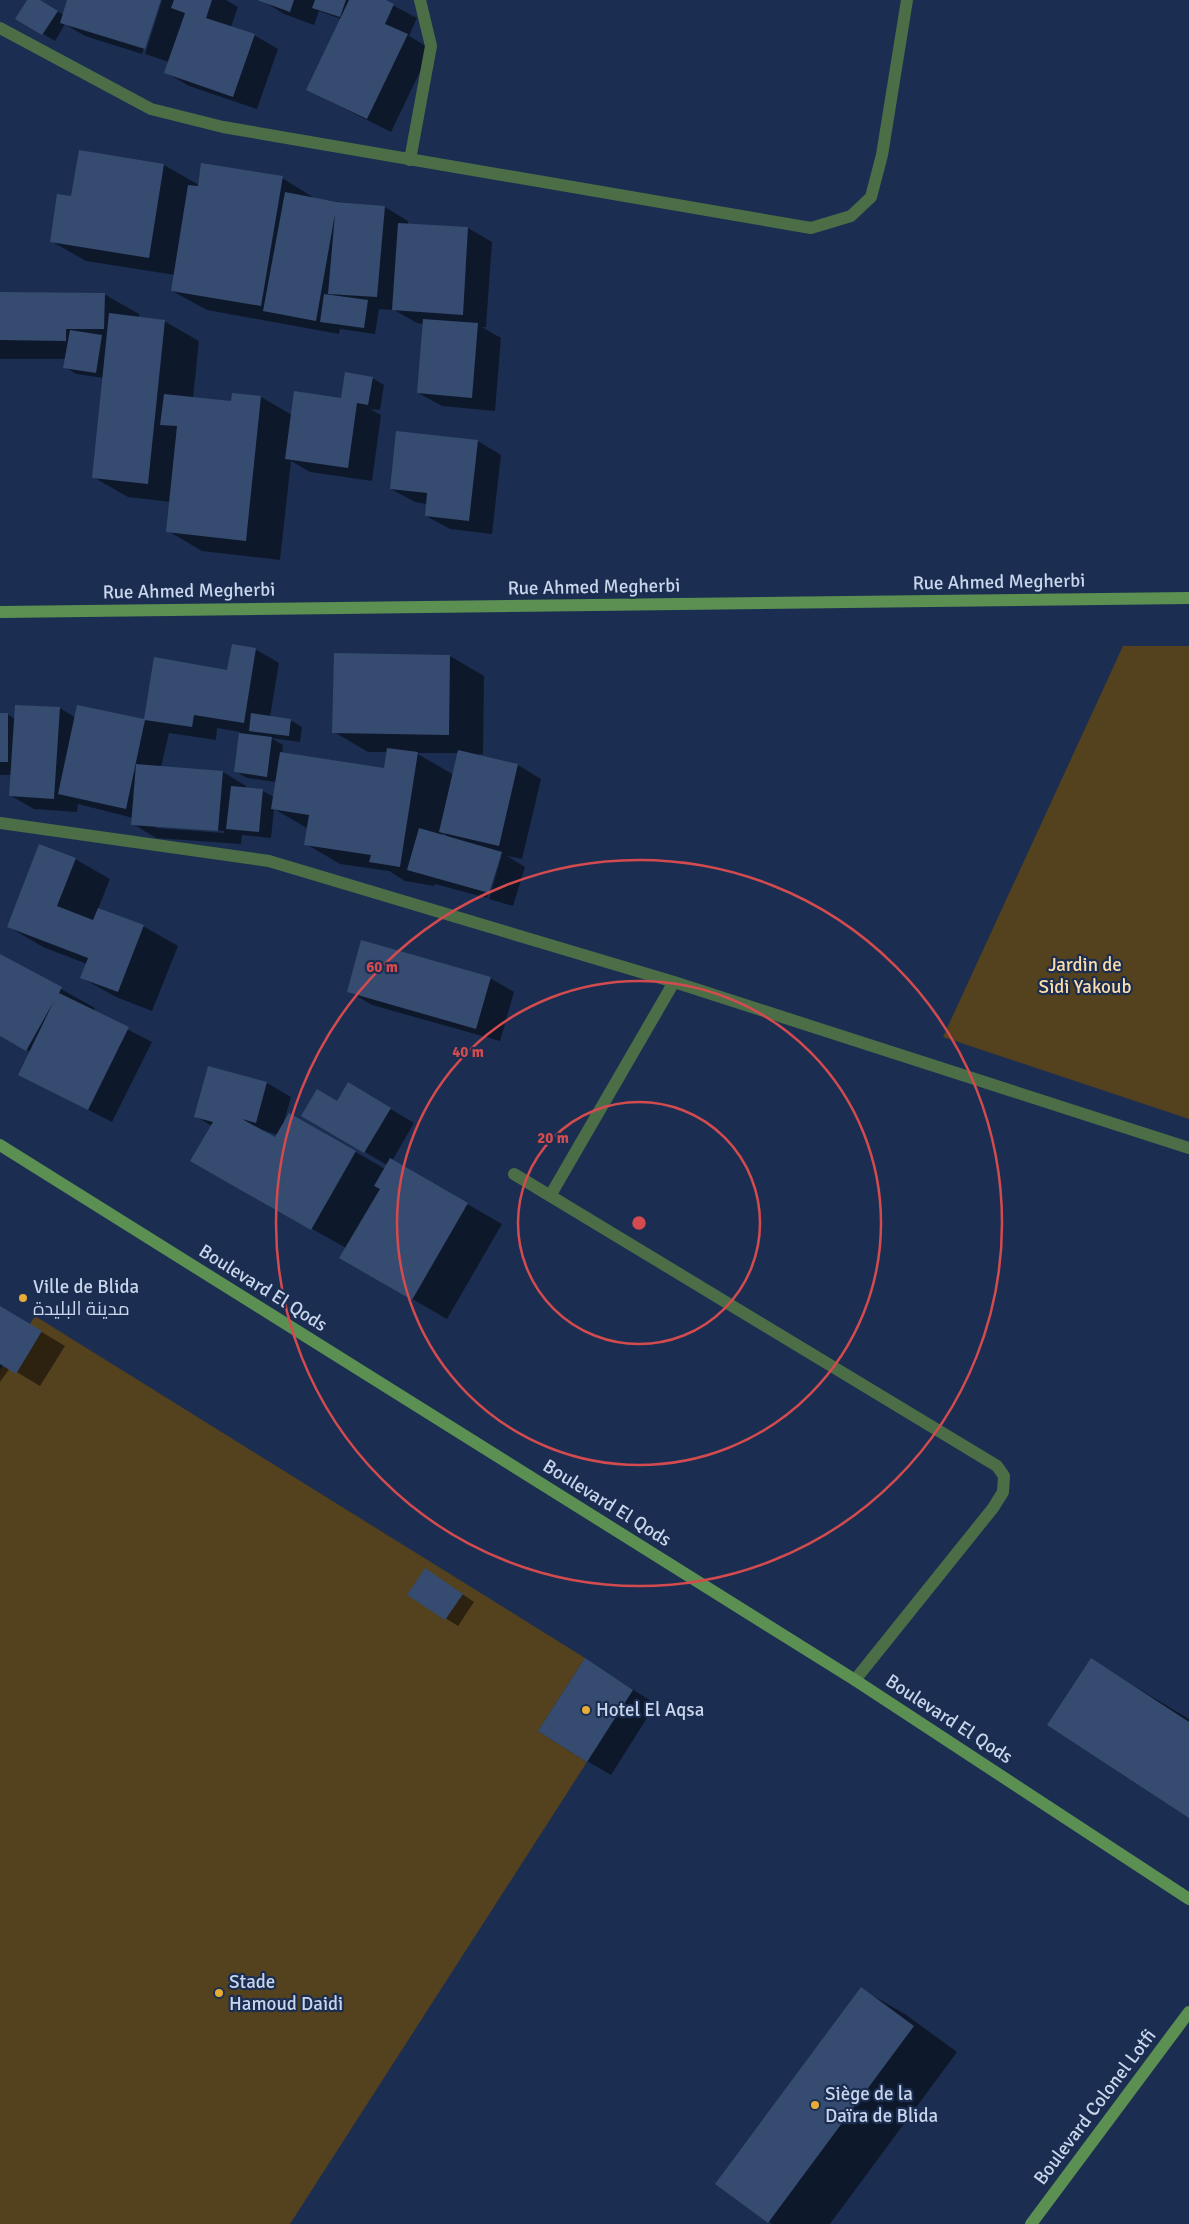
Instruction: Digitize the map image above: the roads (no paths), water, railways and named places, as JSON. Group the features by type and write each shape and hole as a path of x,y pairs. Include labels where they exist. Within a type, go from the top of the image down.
{"main road":[{"name":"Rue Ahmed Megherbi","path":"0,612 1189,598"},
{"name":"Boulevard El Qods","path":"0,1145 855,1680 1189,1898"},
{"name":"Boulevard Colonel Lotfi","path":"1031,2224 1189,2012"}],"street":[{"path":"410,160 431,46 420,0"},
{"path":"0,28 152,109 223,127 811,228 851,216 871,198 882,155 907,0"},
{"path":"0,823 270,860 674,982 1189,1148"},
{"path":"550,1196 674,982"},
{"path":"514,1174 997,1466 1004,1476 1003,1492 993,1508 855,1680"}],"place":[{"name":"Ville de Blida مدينة البليدة","path":"23,1298"},
{"name":"Hotel El Aqsa","path":"586,1710"},
{"name":"Stade Hamoud Daidi","path":"219,1993"},
{"name":"Siège de la Daïra de Blida","path":"815,2105"}],"park label":[{"name":"Jardin de Sidi Yakoub","path":"1085,976"}]}
